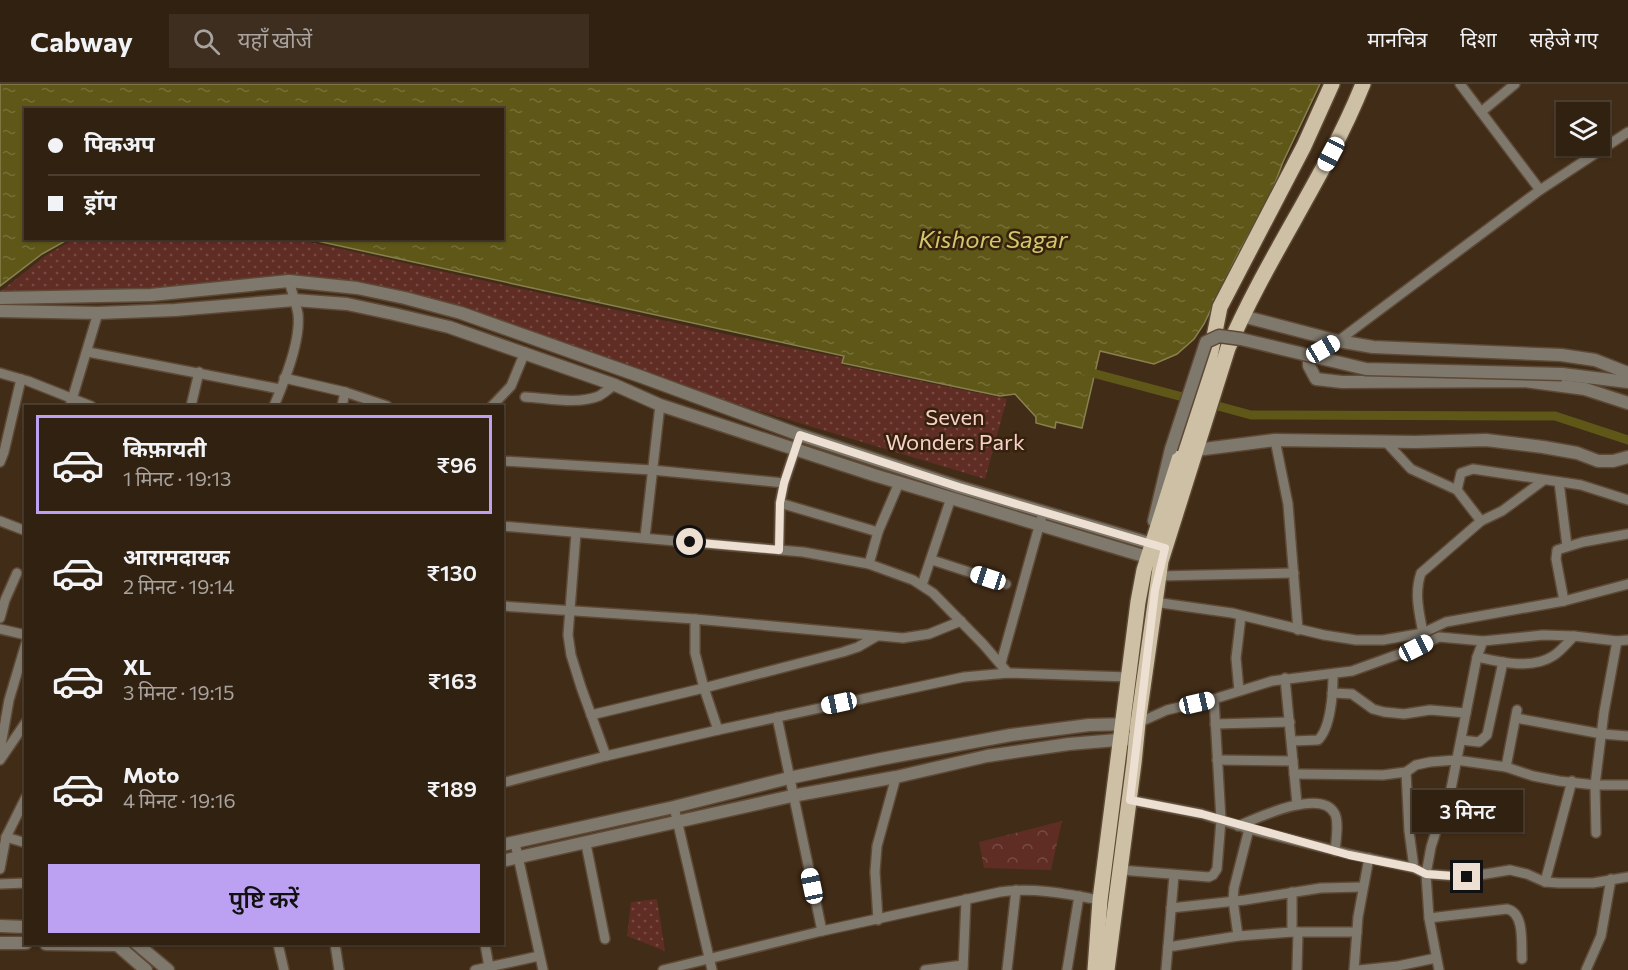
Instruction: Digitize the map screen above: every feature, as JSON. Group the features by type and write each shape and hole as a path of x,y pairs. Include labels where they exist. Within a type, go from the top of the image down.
{"main road":[{"path":"1097,969 1120,870 1130,800 1129,677 1138,602 1157,553 1193,443 1213,372 1220,307 1304,146 1332,84"},
{"path":"1213,372 1326,164 1349,119 1363,84"},
{"path":"1097,969 1100,900 1154,602 1157,553"}],"street":[{"path":"1460,84 1540,190"},
{"path":"1481,112 1515,84"},
{"path":"1628,132 1540,190 1338,341 1309,358 1309,366 1316,379 1524,381 1585,388 1628,403"},
{"path":"0,298 151,295 290,281 357,288 461,313 800,435 1043,512 1157,553"},
{"path":"274,405 295,343 298,326 290,281"},
{"path":"0,311 98,313 175,310 294,300 347,304 449,327 615,385 660,405 899,483 1039,525 1157,553 1294,573"},
{"path":"0,373 21,379 71,403 98,313"},
{"path":"1242,316 1338,341 1373,347 1562,355 1595,360 1628,373"},
{"path":"1157,553 1154,516 1171,449 1206,342 1218,336 1241,339 1366,369 1562,374 1628,382"},
{"path":"88,352 280,389"},
{"path":"493,405 511,386 525,352"},
{"path":"191,405 199,372"},
{"path":"284,378 345,392 384,405"},
{"path":"0,462 7,442 21,379"},
{"path":"525,396 590,398 600,395 615,385"},
{"path":"342,405 345,392"},
{"path":"645,537 660,405"},
{"path":"779,550 780,503 784,483 800,435"},
{"path":"1275,440 1288,504 1298,630"},
{"path":"1193,443 1275,440 1486,440 1577,453 1598,460 1628,457"},
{"path":"1384,441 1412,469 1457,490 1481,521"},
{"path":"504,461 652,470 784,483"},
{"path":"1457,490 1461,473 1473,470 1558,482 1608,492 1628,500"},
{"path":"1423,633 1417,599 1417,584 1421,573 1481,521 1502,511 1545,480"},
{"path":"1558,482 1568,546"},
{"path":"868,564 878,532 899,483"},
{"path":"922,585 951,498"},
{"path":"780,503 878,532"},
{"path":"1001,663 1043,512"},
{"path":"0,521 24,530"},
{"path":"504,526 779,550 823,555 868,564 922,585 933,593 1008,673"},
{"path":"576,533 568,635 571,655 606,756"},
{"path":"1564,602 1556,553 1559,548 1628,534"},
{"path":"932,560 1006,584"},
{"path":"0,618 4,600 17,573"},
{"path":"1154,602 1212,610 1298,630 1356,640 1383,640 1423,633 1446,622 1564,602 1628,584"},
{"path":"504,606 695,619 914,638 961,621"},
{"path":"1239,691 1236,658 1241,616"},
{"path":"695,619 695,653 718,730"},
{"path":"1436,626 1438,637"},
{"path":"0,629 24,635"},
{"path":"504,861 792,796 896,777 987,756 1069,744 1129,731 1167,710 1285,678 1333,675 1371,665 1438,637 1483,641 1543,635 1628,640"},
{"path":"591,715 858,647 877,636"},
{"path":"1477,657 1521,664 1545,659 1552,656 1574,636"},
{"path":"1439,970 1429,918 1426,874 1434,837 1448,804 1477,657 1483,641"},
{"path":"1596,833 1595,785 1617,641"},
{"path":"0,751 4,699 24,648"},
{"path":"1461,740 1479,742 1487,735 1503,662"},
{"path":"504,782 718,730 964,677 1008,673 1129,677"},
{"path":"1292,741 1318,740 1322,736 1326,729 1333,675"},
{"path":"1285,678 1297,804"},
{"path":"1332,693 1352,694 1373,709 1384,712 1404,714 1430,710 1466,713"},
{"path":"1120,870 1209,877 1214,875 1221,820 1214,699"},
{"path":"1506,766 1516,714 1602,734 1628,736"},
{"path":"777,717 822,931"},
{"path":"1215,724 1290,722"},
{"path":"543,970 518,858 509,844 674,807 789,778 1011,735 1089,724 1129,731"},
{"path":"0,760 24,725"},
{"path":"1217,760 1293,761"},
{"path":"1294,774 1383,775 1406,772 1416,765 1430,762 1456,760 1506,766 1533,776 1595,785 1628,785"},
{"path":"1406,772 1409,831 1414,868"},
{"path":"879,920 875,872 877,846 896,777"},
{"path":"1545,882 1572,781"},
{"path":"1130,800 1221,820 1335,851 1414,868 1426,874 1467,877 1510,870 1545,882 1593,883 1628,877"},
{"path":"0,869 6,837 24,803"},
{"path":"1238,826 1297,804 1323,805 1330,807 1335,814 1335,851"},
{"path":"674,807 710,965"},
{"path":"1238,936 1233,900 1234,888 1249,829"},
{"path":"6,837 24,842"},
{"path":"586,844 606,939"},
{"path":"1354,970 1363,887 1369,858"},
{"path":"1166,970 1174,875"},
{"path":"1586,970 1601,936 1611,879"},
{"path":"0,884 24,883"},
{"path":"1171,908 1321,888 1363,887"},
{"path":"663,970 710,965 822,931 1016,890 1100,900"},
{"path":"1007,970 1016,890"},
{"path":"1292,892 1297,970"},
{"path":"1067,970 1079,897"},
{"path":"925,970 963,968 966,899"},
{"path":"1429,918 1513,910 1518,916 1522,959"},
{"path":"0,926 24,927"},
{"path":"1168,947 1238,936 1295,932 1357,932"},
{"path":"0,943 24,943"},
{"path":"120,945 138,967"},
{"path":"278,945 284,970"},
{"path":"335,945 339,970"},
{"path":"485,945 489,967"},
{"path":"138,967 140,946"},
{"path":"140,946 168,970"},
{"path":"474,970 539,956"},
{"path":"1366,970 1436,958"}],"green space":[{"name":"Seven Wonders Park","path":"72,240 301,240 843,358 841,365 1007,399 985,479 740,405 523,331 474,311 344,282 0,292 45,256"},
{"path":"1062,821 1051,870 984,868 979,842"},
{"path":"657,899 665,951 627,936 631,902"}],"water":[{"name":"Kishore Sagar","path":"0,84 1320,84 1283,162 1270,196 1194,339 1177,354 1154,364 1100,351 1082,428 1056,422 1055,428 1036,423 1036,417 1015,394 1000,396 842,363 844,356 313,240 504,240 504,108 24,108 24,240 67,240 42,254 0,286"}],"waterway":[{"path":"1085,371 1194,400"},
{"path":"1207,403 1251,415 1555,416 1628,440"}],"route":[{"path":"690,542 779,550 780,503 784,483 800,435 959,487 1165,548 1155,590 1130,800 1202,814 1249,829 1349,855 1414,868 1426,874 1467,877"}]}
